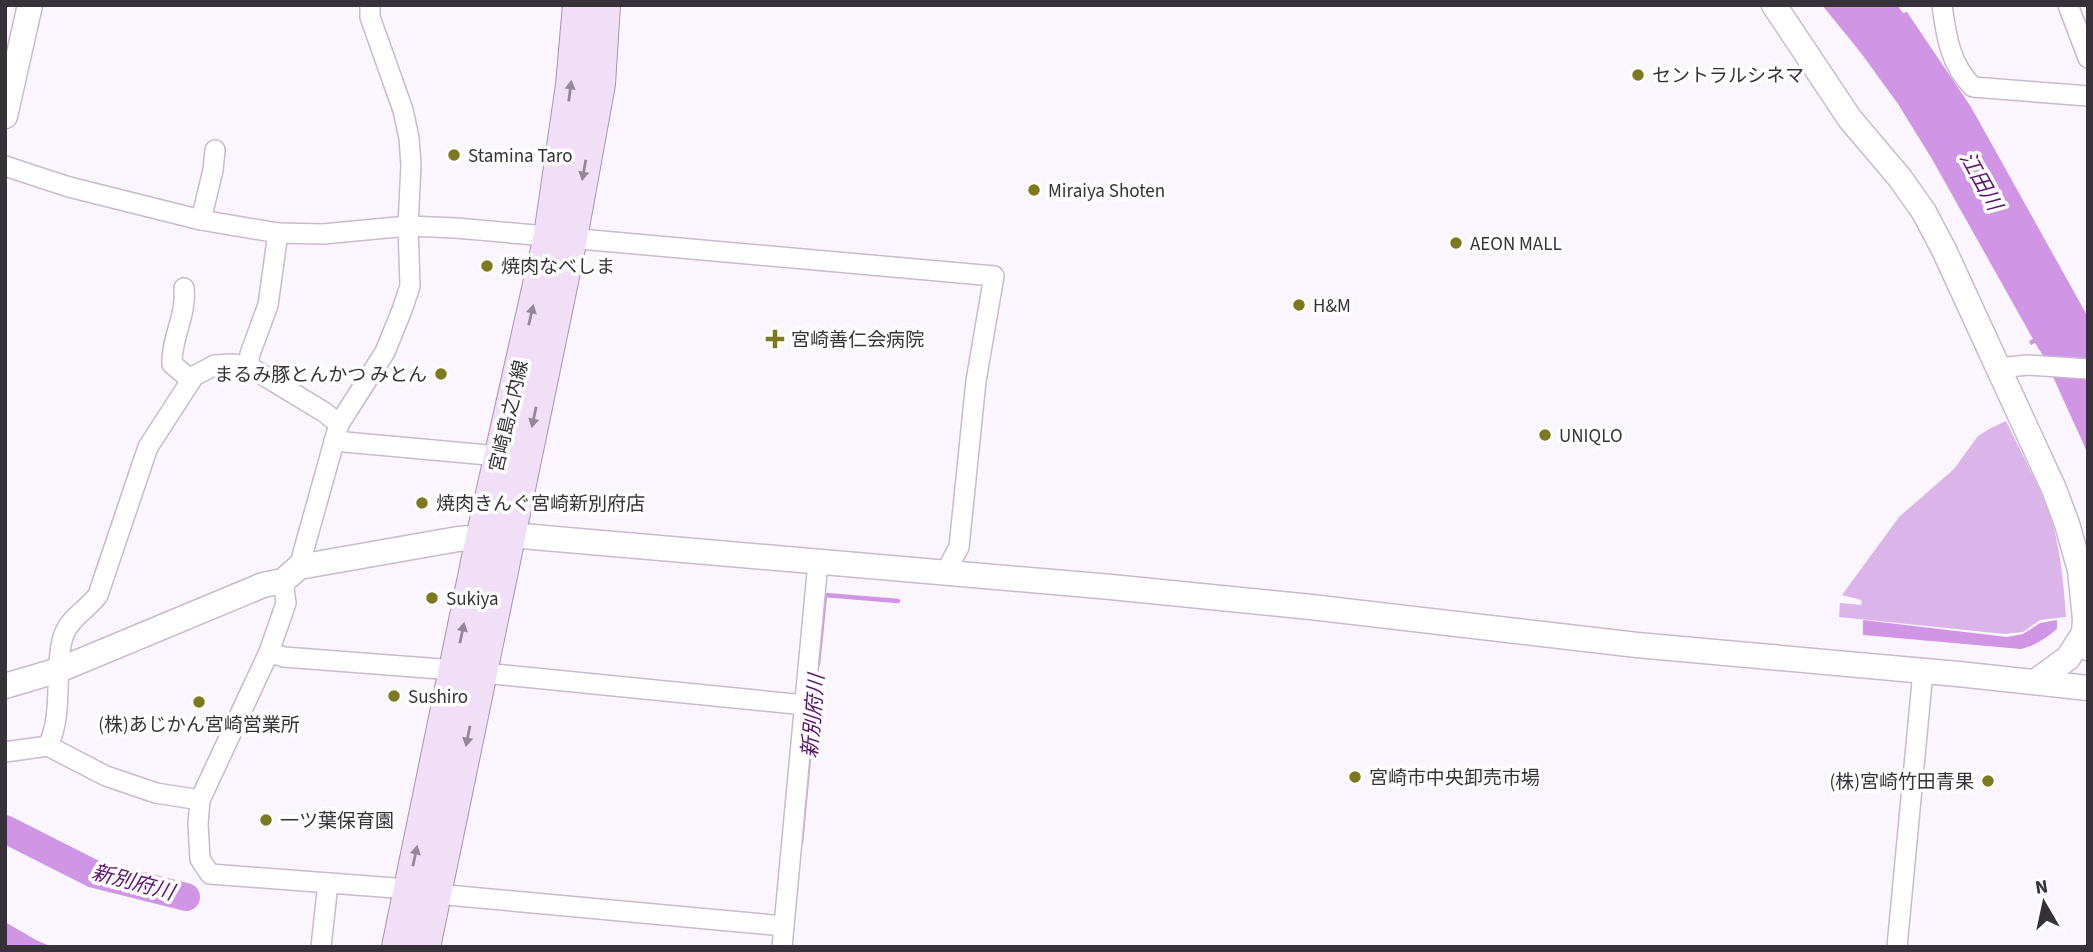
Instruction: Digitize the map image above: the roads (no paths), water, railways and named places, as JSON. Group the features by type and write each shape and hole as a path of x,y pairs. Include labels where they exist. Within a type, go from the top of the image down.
{"main road":[{"name":"宮崎島之内線","path":"397,947 422,892 560,237 578,5"},
{"name":"宮崎島之内線","path":"496,536 499,456 600,84 605,5"},
{"name":"宮崎島之内線","path":"422,892 425,947"}],"street":[{"path":"5,116 30,5"},
{"path":"370,5 370,17 400,100 409,138 410,286 385,352 336,433 269,652 200,800 200,859 210,873 784,926"},
{"path":"1774,5 1850,119 1900,177 1924,212 2054,489 2080,570 2086,640 2068,658 2035,682"},
{"path":"1941,5 1948,47 1966,81 1973,87 2088,96"},
{"path":"2068,5 2088,58"},
{"path":"201,220 215,150"},
{"path":"5,166 69,187 201,220 278,233 323,234 408,226 994,276 976,381 959,547 945,573"},
{"path":"248,366 268,305 278,233"},
{"path":"184,288 184,309 172,352 172,364 191,380"},
{"path":"48,746 54,734 60,645 65,631 74,617 89,607 98,595 148,447 194,376 215,365 248,366 324,412 336,433"},
{"path":"1997,368 2028,365 2088,369"},
{"path":"336,433 499,456"},
{"path":"5,686 59,670 291,574 400,548 496,536 1111,587 1637,645 2088,688"},
{"path":"782,947 818,562"},
{"path":"269,652 284,657 467,671 805,705"},
{"path":"1897,947 1923,671"},
{"path":"5,752 48,746 106,776 156,793 200,800"},
{"path":"321,947 328,883"}],"water":[{"name":"江田川","path":"1822,5 1897,5 1903,13 1907,12 1971,107 2088,317 2088,454 2044,357 2035,343 2031,345 2029,341 2033,339 1932,159 1898,104"},
{"path":"1863,620 2007,637 2023,634 2040,623 2057,620 2057,629 2031,646 2021,649 1863,635"},
{"path":"5,922 36,940 52,947 5,947"}],"waterway":[{"name":"新別府川","path":"818,664 825,595 898,601"},
{"name":"新別府川","path":"801,842 812,725"},
{"name":"新別府川","path":"5,829 94,874 186,897"}],"place":[{"name":"セントラルシネマ","path":"1638,75"},
{"name":"Stamina Taro","path":"454,155"},
{"name":"Miraiya Shoten","path":"1034,190"},
{"name":"AEON MALL","path":"1456,243"},
{"name":"焼肉なべしま","path":"487,266"},
{"name":"H&M","path":"1299,305"},
{"name":"宮崎善仁会病院","path":"775,339"},
{"name":"まるみ豚とんかつ みとん","path":"441,374"},
{"name":"UNIQLO","path":"1545,435"},
{"name":"焼肉きんぐ宮崎新別府店","path":"422,503"},
{"name":"Sukiya","path":"432,598"},
{"name":"Sushiro","path":"394,696"},
{"name":"(株)あじかん宮崎営業所","path":"199,702"},
{"name":"宮崎市中央卸売市場","path":"1355,777"},
{"name":"(株)宮崎竹田青果","path":"1988,781"},
{"name":"一ツ葉保育園","path":"266,820"}]}
